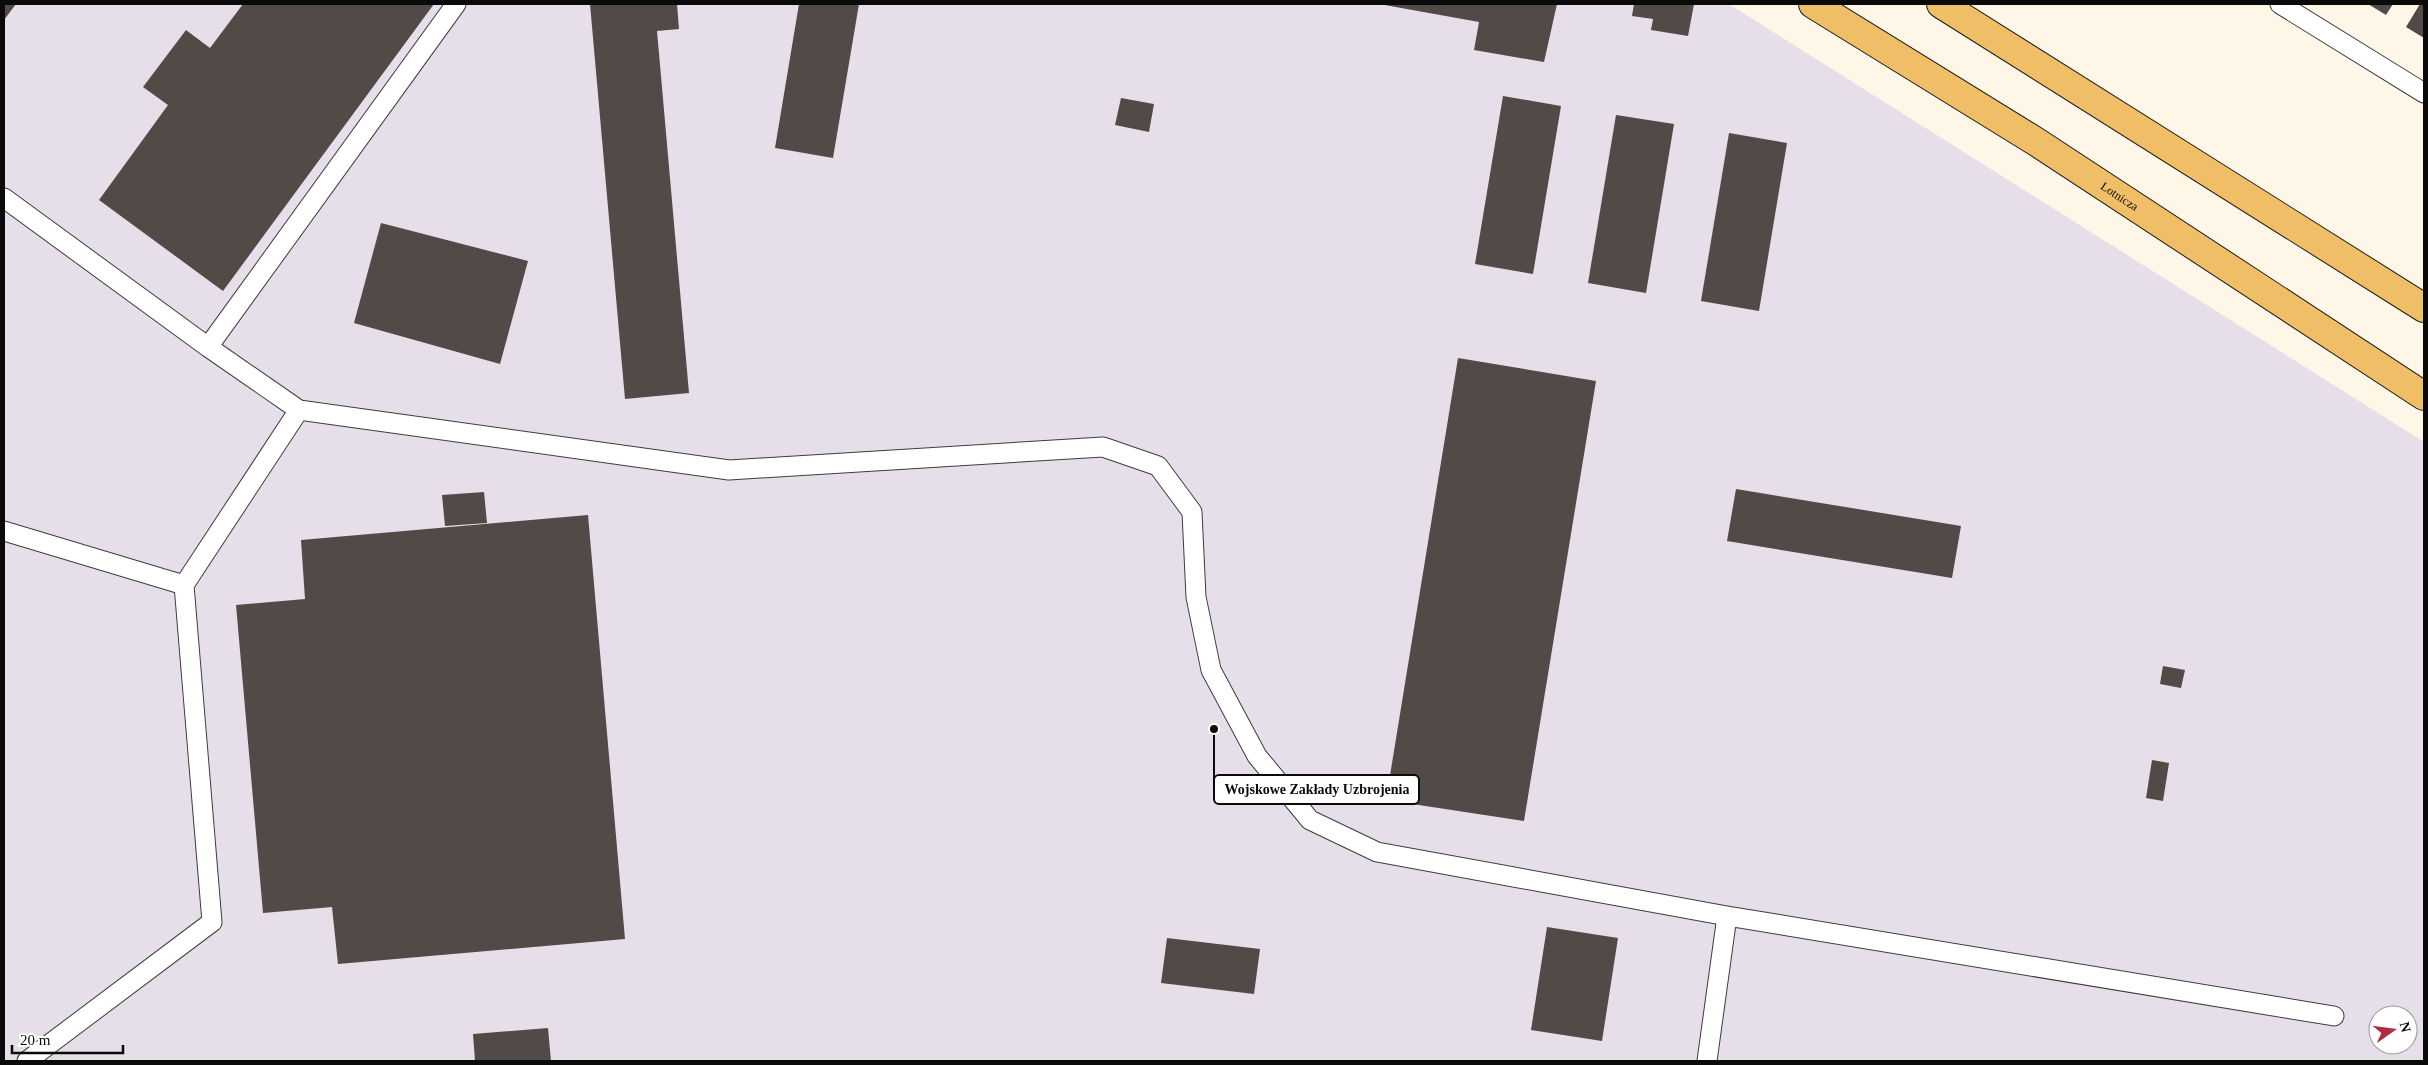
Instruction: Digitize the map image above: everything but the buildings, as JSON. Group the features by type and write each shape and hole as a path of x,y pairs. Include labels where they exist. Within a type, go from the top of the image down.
{"main road":[{"name":"Lotnicza","path":"1813,4 2052,152 2424,396"},
{"path":"1941,4 2424,308"}],"lane":[{"path":"208,347 456,4"},
{"path":"2280,4 2424,93"},
{"path":"4,198 208,347 299,410 729,470 1103,447 1158,466 1192,512 1196,597 1211,670 1257,756 1310,820 1377,852 1727,916 2334,1016"},
{"path":"27,1061 212,922 184,584 299,410"},
{"path":"4,531 184,584"},
{"path":"1707,1061 1727,916"}],"shaded area":[{"path":"4,4 1729,4 2424,442 2424,1061 4,1061"}],"place":[{"name":"Wojskowe Zakłady Uzbrojenia","path":"1214,729"}]}
